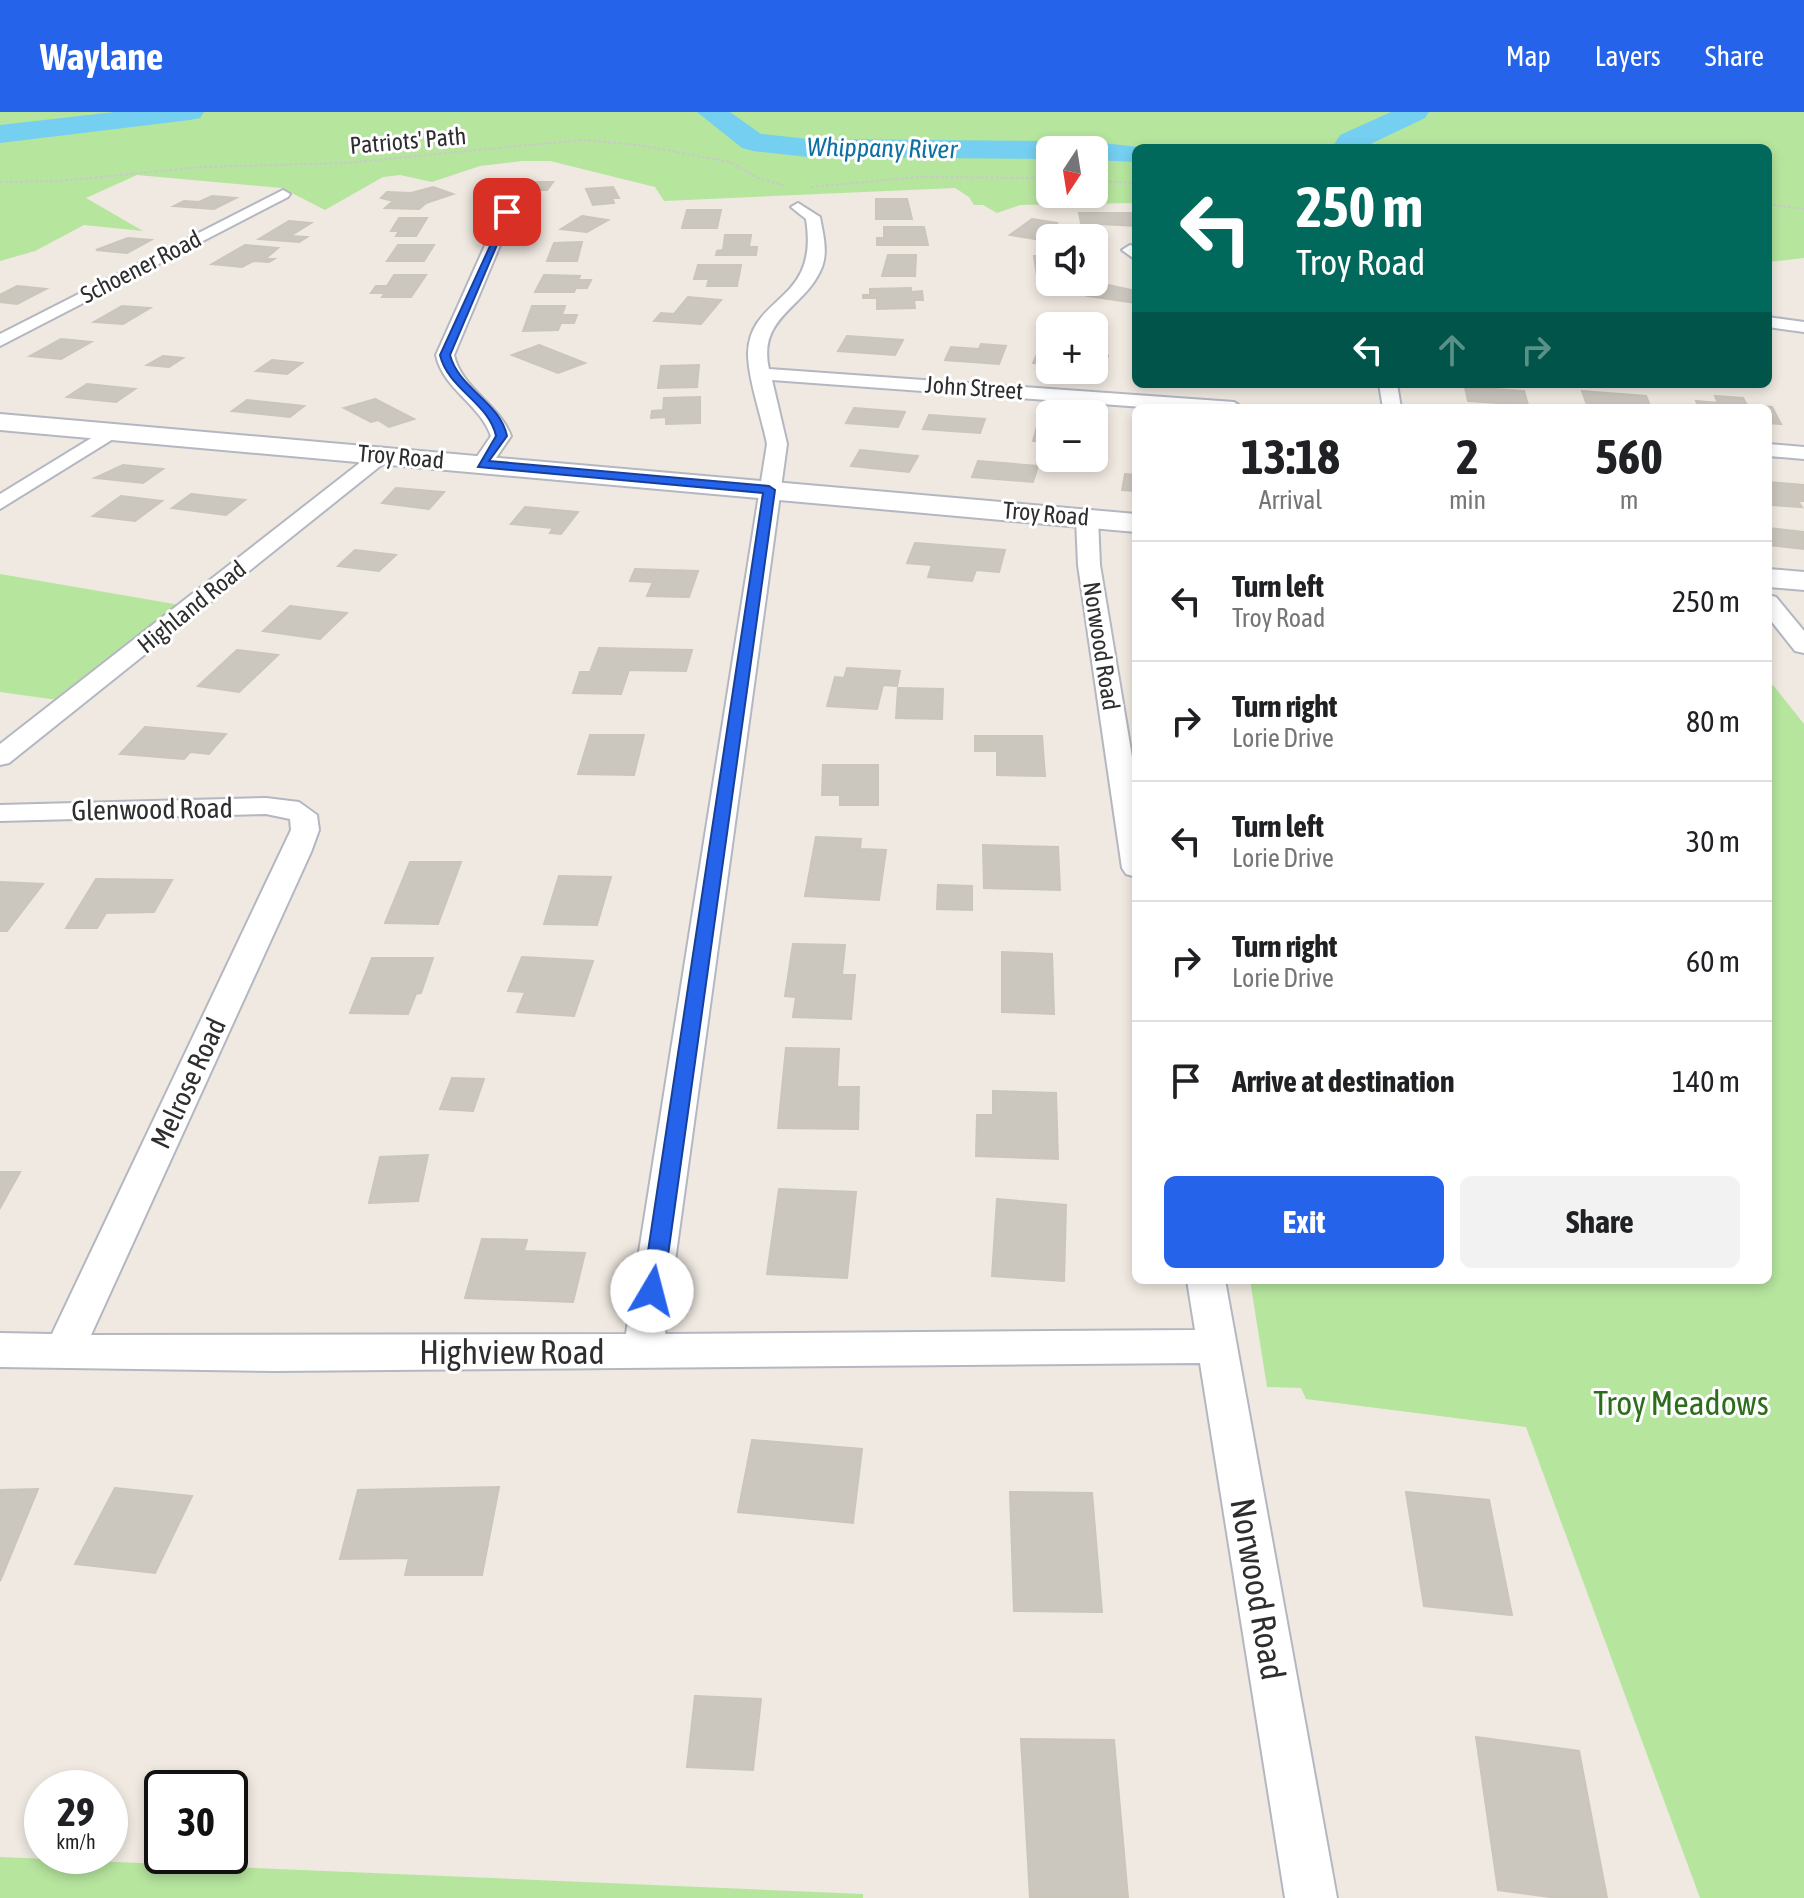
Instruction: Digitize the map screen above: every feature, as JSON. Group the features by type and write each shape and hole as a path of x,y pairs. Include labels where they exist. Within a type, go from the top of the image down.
{"street":[{"name":"Schoener Road","path":"0,341 283,194"},
{"path":"643,1351 777,444 757,354 763,326 812,273 817,257 813,217 798,198"},
{"path":"482,464 501,436 498,422 449,372 445,355 507,212"},
{"path":"1772,323 1804,327"},
{"name":"John Street","path":"762,374 1178,404"},
{"name":"Troy Road","path":"0,422 1132,523"},
{"path":"0,503 111,432"},
{"path":"1772,450 1804,453"},
{"name":"Highland Road","path":"0,757 382,455"},
{"name":"Norwood Road","path":"1087,518 1089,565 1132,842"},
{"path":"1772,578 1804,581"},
{"path":"1772,607 1804,646"},
{"name":"Glenwood Road","path":"0,813 266,806 289,808 303,815"},
{"name":"Melrose Road","path":"64,1350 297,852 305,830 303,815"},
{"name":"Norwood Road","path":"1207,1284 1311,1898"},
{"name":"Highview Road","path":"0,1350 274,1354 1217,1346"}],"path":[{"name":"Patriots' Path","path":"0,182 59,181 201,167 345,163 581,140 639,145 730,162 798,198"},
{"path":"807,188 919,177 1036,178"},
{"path":"1108,182 1132,183"},
{"path":"1772,205 1804,209"}],"green space":[{"path":"0,112 1804,112 1804,258 1772,262 1772,144 1132,144 1132,203 1108,203 1108,136 1036,136 1036,205 1020,205 997,213 983,205 974,205 969,197 955,188 664,201 655,187 550,161 480,166 432,182 400,175 383,177 325,210 282,188 137,175 86,198 143,231 84,225 35,251 0,261"},
{"path":"0,574 186,606 65,701 0,692"},
{"name":"Troy Meadows","path":"1773,685 1804,724 1804,1898 1700,1898 1526,1427 1306,1399 1301,1388 1267,1387 1251,1284 1772,1284"},
{"path":"0,1857 24,1858 24,1874 128,1874 128,1862 144,1863 144,1874 248,1874 248,1868 863,1894 863,1898 0,1898"}],"building":[{"path":"499,182 553,182 547,190 492,190"},
{"path":"433,187 453,194 426,203 419,209 385,208 393,201 381,198 387,192 411,193"},
{"path":"613,187 619,198 612,198 614,203 593,205 586,189"},
{"path":"212,196 236,198 214,209 174,206 184,201 199,202"},
{"path":"876,199 907,199 912,219 876,219"},
{"path":"687,210 721,210 717,228 682,228"},
{"path":"1079,213 1132,213 1132,226 1081,223"},
{"path":"582,216 608,220 587,232 561,229"},
{"path":"399,218 427,218 416,236 396,236 399,231 391,231"},
{"path":"1032,219 1057,223 1036,224 1036,239 1010,235"},
{"path":"289,221 311,223 290,236 307,237 299,242 259,239"},
{"path":"884,227 924,227 928,245 877,245 877,238 884,238"},
{"path":"725,235 751,235 749,247 757,247 756,255 716,255 717,251 723,250"},
{"path":"128,238 151,240 127,253 96,250"},
{"path":"582,242 577,261 547,261 554,243"},
{"path":"245,245 278,248 265,259 274,259 269,262 253,261 242,267 212,264"},
{"path":"398,245 434,245 424,261 387,261"},
{"path":"888,255 916,255 915,276 882,276"},
{"path":"698,265 741,265 737,286 707,286 709,279 694,279"},
{"path":"394,275 426,275 411,297 382,297 385,293 371,293 376,286 387,286"},
{"path":"544,275 580,276 578,280 591,280 587,288 576,288 574,292 535,292"},
{"path":"1108,285 1132,290 1132,302 1088,296 1108,296"},
{"path":"17,286 46,289 17,304 0,302 0,295"},
{"path":"911,288 911,292 922,291 923,300 914,300 915,308 877,309 877,298 863,298 863,295 870,295 870,289"},
{"path":"688,297 721,300 701,324 654,321 661,313 674,314"},
{"path":"122,306 150,308 123,324 94,322"},
{"path":"532,306 565,306 562,315 577,315 574,323 561,323 558,330 523,331"},
{"path":"847,336 903,340 895,355 838,351"},
{"path":"61,339 91,342 61,359 30,356"},
{"path":"981,344 1006,346 999,364 945,360 951,347 979,349"},
{"path":"539,345 585,363 558,373 512,355"},
{"path":"163,356 183,358 169,367 147,365"},
{"path":"272,360 302,363 287,374 256,371"},
{"path":"699,365 697,387 658,388 661,366"},
{"path":"87,384 135,389 116,402 67,397"},
{"path":"1465,388 1480,388 1524,391 1528,404 1513,404 1468,401"},
{"path":"1582,391 1646,396 1649,404 1587,404"},
{"path":"1715,396 1743,398 1746,404 1697,404 1696,401 1718,403"},
{"path":"700,397 700,423 666,424 666,417 651,418 652,411 663,410 664,398"},
{"path":"375,399 414,419 389,427 344,408"},
{"path":"247,400 304,406 290,417 232,411"},
{"path":"1772,407 1781,424 1772,423"},
{"path":"854,408 905,412 898,427 846,423"},
{"path":"929,415 985,419 980,433 923,429"},
{"path":"860,450 918,456 909,472 851,466"},
{"path":"978,461 1036,466 1033,482 972,477"},
{"path":"123,465 163,469 143,483 95,478"},
{"path":"1125,474 1132,475 1132,491 1122,490"},
{"path":"1772,482 1804,485 1804,501 1798,501 1802,507 1772,505"},
{"path":"396,488 444,492 429,509 382,503"},
{"path":"191,494 245,500 226,515 172,508"},
{"path":"121,496 162,501 135,521 93,516"},
{"path":"525,507 578,512 561,534 550,533 553,528 511,524"},
{"path":"1772,528 1804,532 1804,549 1772,545"},
{"path":"915,543 1005,550 999,572 976,570 972,581 928,577 932,565 907,563"},
{"path":"355,550 396,555 379,571 338,566"},
{"path":"635,569 698,571 689,597 647,596 653,582 630,581"},
{"path":"290,606 347,613 320,639 263,631"},
{"path":"599,648 692,650 686,671 629,670 621,694 573,693 580,672 590,672"},
{"path":"237,650 278,655 239,692 198,686"},
{"path":"847,668 900,671 897,686 883,685 877,709 827,706 835,677 844,678"},
{"path":"898,688 943,689 942,719 896,718"},
{"path":"145,727 226,734 209,754 190,752 184,759 120,754"},
{"path":"590,735 644,735 634,775 578,774"},
{"path":"975,736 1042,736 1045,776 997,775 997,751 975,751"},
{"path":"823,765 878,765 878,805 840,805 840,795 822,795"},
{"path":"816,837 861,839 860,849 886,850 879,900 805,896"},
{"path":"983,845 1058,847 1060,890 984,888"},
{"path":"410,862 461,862 438,924 385,923"},
{"path":"559,876 611,877 597,925 544,924"},
{"path":"96,879 172,880 154,912 106,913 97,928 66,928"},
{"path":"0,882 43,884 7,931 0,931"},
{"path":"938,885 972,886 972,910 937,909"},
{"path":"793,944 845,945 842,975 855,975 851,1019 793,1017 796,997 785,996"},
{"path":"1002,952 1052,954 1054,1014 1002,1012"},
{"path":"522,957 593,961 574,1016 517,1012 525,992 508,991"},
{"path":"372,958 433,958 421,993 416,994 408,1014 350,1013"},
{"path":"786,1048 839,1049 837,1087 859,1087 858,1129 778,1128"},
{"path":"452,1078 484,1079 473,1111 440,1109"},
{"path":"993,1091 1056,1093 1058,1159 976,1156 977,1115 993,1115"},
{"path":"428,1155 418,1201 369,1203 380,1157"},
{"path":"0,1172 20,1172 0,1208"},
{"path":"779,1189 856,1192 847,1278 767,1274"},
{"path":"997,1199 1066,1205 1064,1281 992,1276"},
{"path":"482,1239 527,1240 524,1251 585,1253 573,1302 465,1298"},
{"path":"752,1440 862,1449 853,1523 738,1512"},
{"path":"499,1487 482,1575 405,1575 409,1558 340,1559 358,1490"},
{"path":"115,1488 192,1496 155,1573 75,1564"},
{"path":"38,1489 0,1581 0,1490"},
{"path":"1010,1492 1092,1493 1102,1612 1014,1611"},
{"path":"1406,1492 1489,1500 1512,1615 1424,1606"},
{"path":"695,1696 761,1699 753,1770 687,1767"},
{"path":"1476,1737 1579,1751 1607,1898 1558,1898 1498,1890"},
{"path":"1021,1739 1114,1740 1128,1898 1030,1898"}],"waterway":[{"name":"Whippany River","path":"0,134 190,112"},
{"name":"Whippany River","path":"711,112 753,142 808,148 1036,150"},
{"name":"Whippany River","path":"1349,144 1415,112"},
{"name":"Whippany River","path":"1108,152 1132,153"}],"route":[{"path":"507,212 502,217 445,355 449,372 483,402 498,422 501,436 482,464 769,490 764,542 652,1291"}]}
